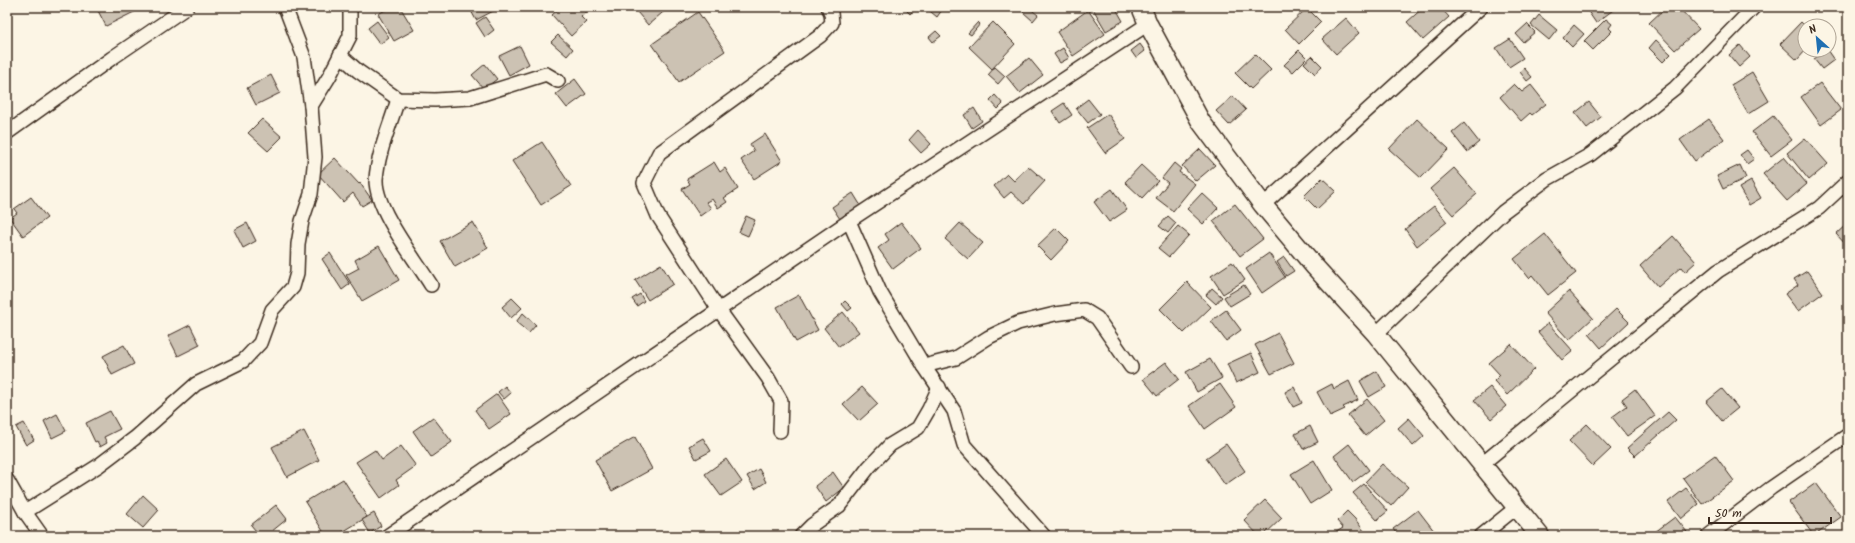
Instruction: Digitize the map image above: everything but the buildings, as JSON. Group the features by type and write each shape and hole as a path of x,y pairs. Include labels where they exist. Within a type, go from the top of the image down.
{"main road":[{"path":"1141,7 1148,24 1201,122 1263,205 1315,267 1376,334 1540,536"}],"street":[{"path":"7,133 187,7"},
{"path":"25,512 98,466 135,438 196,384 243,361 260,343 272,310 293,287 298,273 298,244 302,221 311,194 315,157 311,106 304,57 285,7"},
{"path":"311,106 329,78 350,36 350,7"},
{"path":"780,431 781,401 768,378 720,310 658,216 644,182 659,153 820,36 832,23 831,13 828,7"},
{"path":"1263,205 1481,7"},
{"path":"1376,334 1504,212 1547,179 1590,155 1675,88 1754,7"},
{"path":"388,536 848,221 1148,24"},
{"path":"340,55 358,71 398,99 435,100 470,98 546,74 558,81"},
{"path":"398,99 380,154 376,181 383,211 431,285"},
{"path":"1482,464 1718,271 1819,208 1848,181"},
{"path":"848,221 880,292 924,366 954,411 964,445 1044,536"},
{"path":"924,366 956,358 989,337 1018,322 1055,314 1084,310 1096,318 1131,367"},
{"path":"801,536 812,525 839,506 869,467 890,445 918,428 930,409 938,387"},
{"path":"1708,536 1771,488 1848,435"},
{"path":"7,480 25,512 42,536"},
{"path":"1480,536 1517,507"}]}
